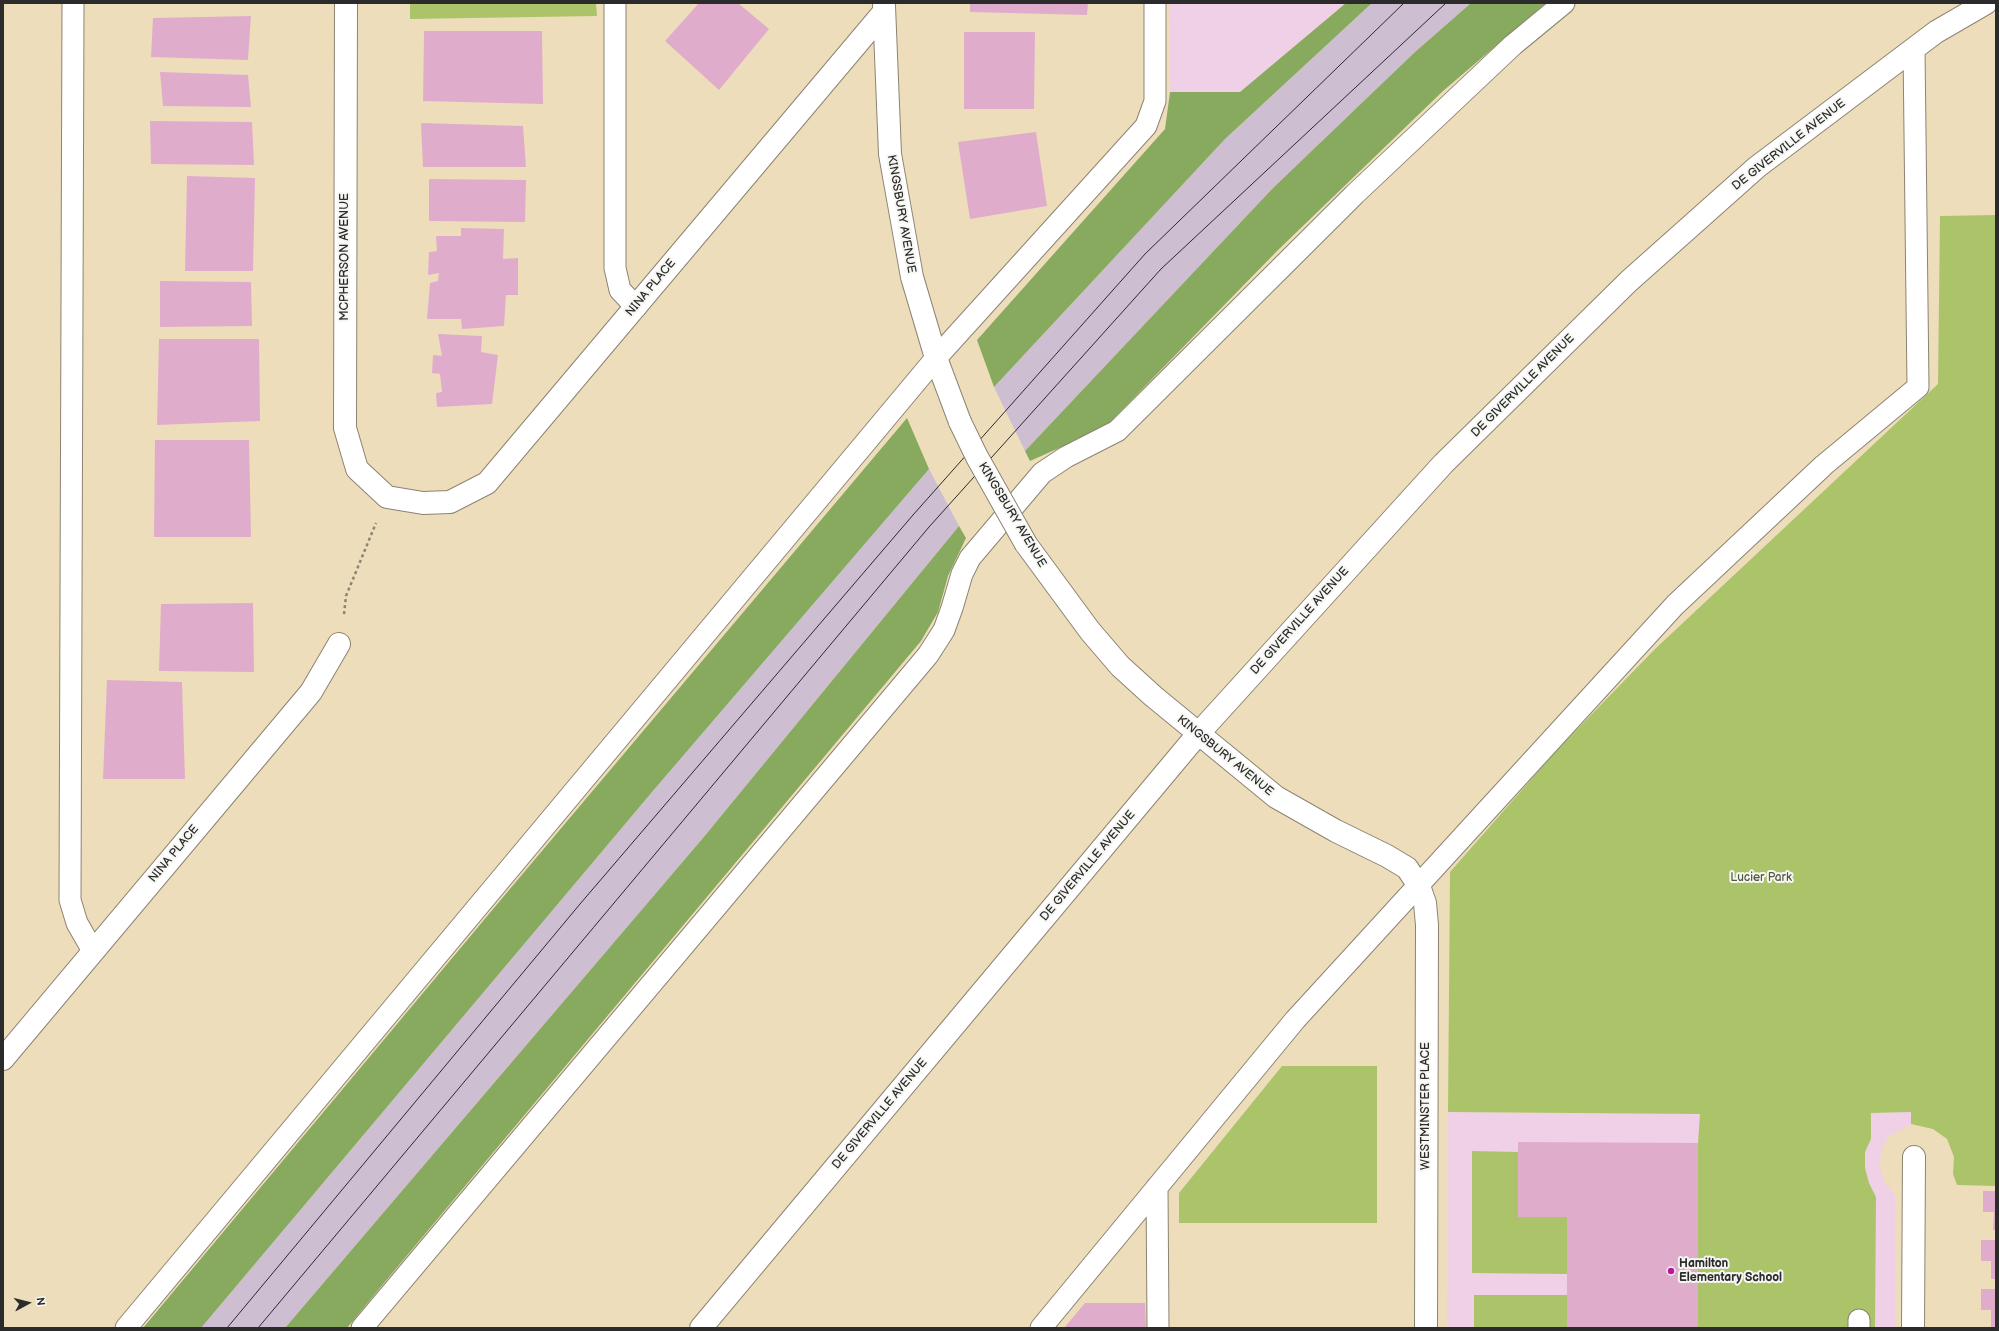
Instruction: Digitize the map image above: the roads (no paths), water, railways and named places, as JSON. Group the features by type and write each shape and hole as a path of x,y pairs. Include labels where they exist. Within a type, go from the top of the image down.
{"street":[{"name":"MCPHERSON AVENUE","path":"346,3 344,428 357,469 387,497"},
{"name":"DE GIVERVILLE AVENUE","path":"701,1328 1198,734 1443,464 1629,281 1757,167 1936,32 1986,3"},
{"name":"NINA PLACE","path":"387,497 423,503 450,502 488,483 884,8"},
{"name":"KINGSBURY AVENUE","path":"884,8 890,154 912,277 936,358 960,422 977,458 1026,544 1090,631 1115,660 1153,696 1276,797 1336,831 1387,856 1406,868 1419,886"},
{"name":"NINA PLACE","path":"3,1059 311,692 339,644"},
{"name":"WESTMINSTER PLACE","path":"1419,886 1425,903 1427,925 1426,1328"},
{"path":"1913,1328 1914,1156"}],"lane":[{"path":"73,3 70,900 77,923 93,950"},
{"path":"615,3 615,268 620,290 636,307"},
{"path":"126,1328 936,358 1146,126 1155,101 1155,3"},
{"path":"362,1328 928,655 944,630 962,574 970,558 1042,473 1066,457 1116,431 1355,194 1513,45 1564,3"},
{"path":"1041,1328 1295,1020 1675,605 1824,465 1918,386 1914,49"},
{"path":"1157,1187 1158,1328"}],"tram line":[{"path":"227,1328 580,904 913,515 1145,254 1404,3"},
{"path":"258,1328 929,527 1161,269 1446,3"}],"place":[{"name":"Hamilton Elementary School","path":"1671,1271"}],"park label":[{"name":"Lucier Park","path":"1761,878"}]}
